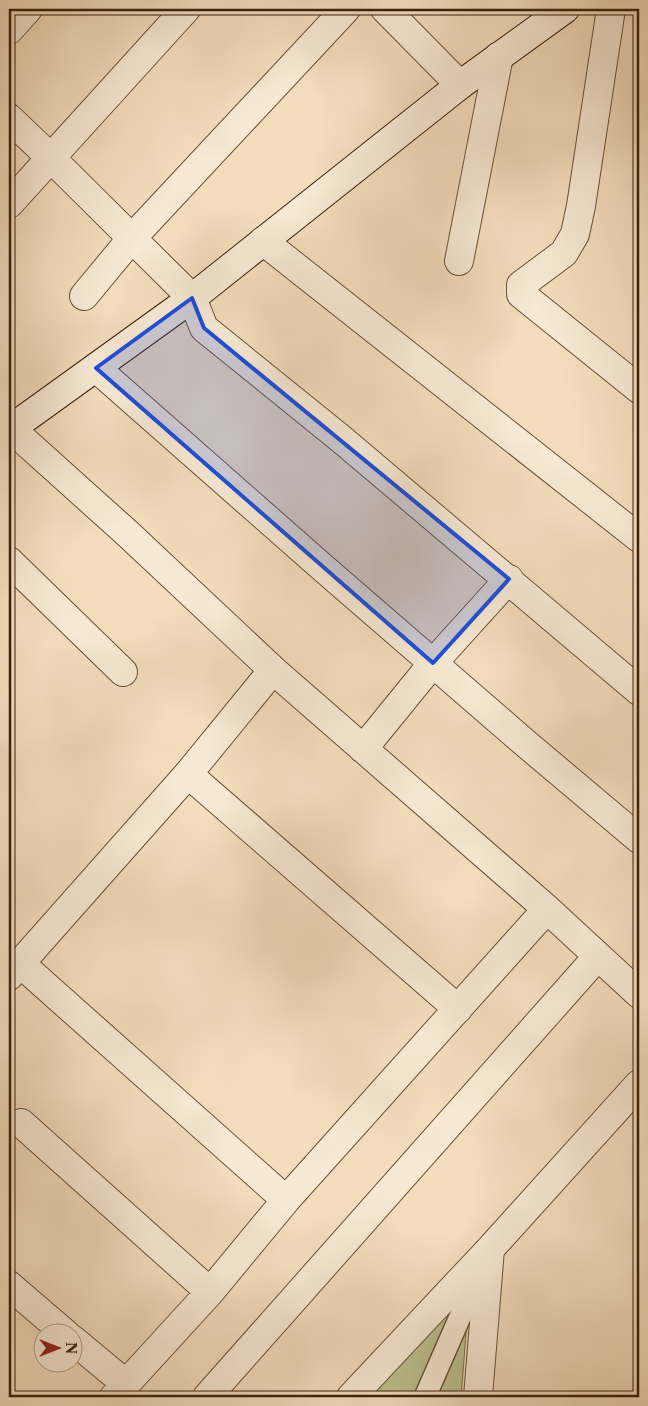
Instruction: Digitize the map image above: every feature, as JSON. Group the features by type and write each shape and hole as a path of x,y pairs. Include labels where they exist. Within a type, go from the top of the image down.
{"street":[{"path":"9,30 28,9"},
{"path":"9,204 186,9"},
{"path":"84,296 132,238 346,9"},
{"path":"385,9 460,85"},
{"path":"565,9 460,85 192,298 9,429 127,533 273,670 547,909 639,994"},
{"path":"611,9 582,206 575,234 564,253 520,285 521,294 639,389"},
{"path":"459,261 499,56"},
{"path":"9,118 192,298 204,328 509,579 639,691"},
{"path":"263,241 639,538"},
{"path":"96,368 432,663 639,839"},
{"path":"9,561 123,672"},
{"path":"363,748 432,663 509,579"},
{"path":"273,670 188,774 15,970 286,1200"},
{"path":"188,774 458,1009"},
{"path":"82,1350 120,1391 210,1292 286,1200 547,909"},
{"path":"207,1397 598,956"},
{"path":"351,1397 490,1249 639,1084"},
{"path":"21,1123 210,1292"},
{"path":"425,1397 490,1249"},
{"path":"478,1397 490,1249"},
{"path":"9,1285 54,1324"}],"highlighted area":[{"path":"192,298 204,328 509,579 433,663 96,368"}],"green space":[{"path":"454,1288 469,1296 461,1397 361,1397"}]}
